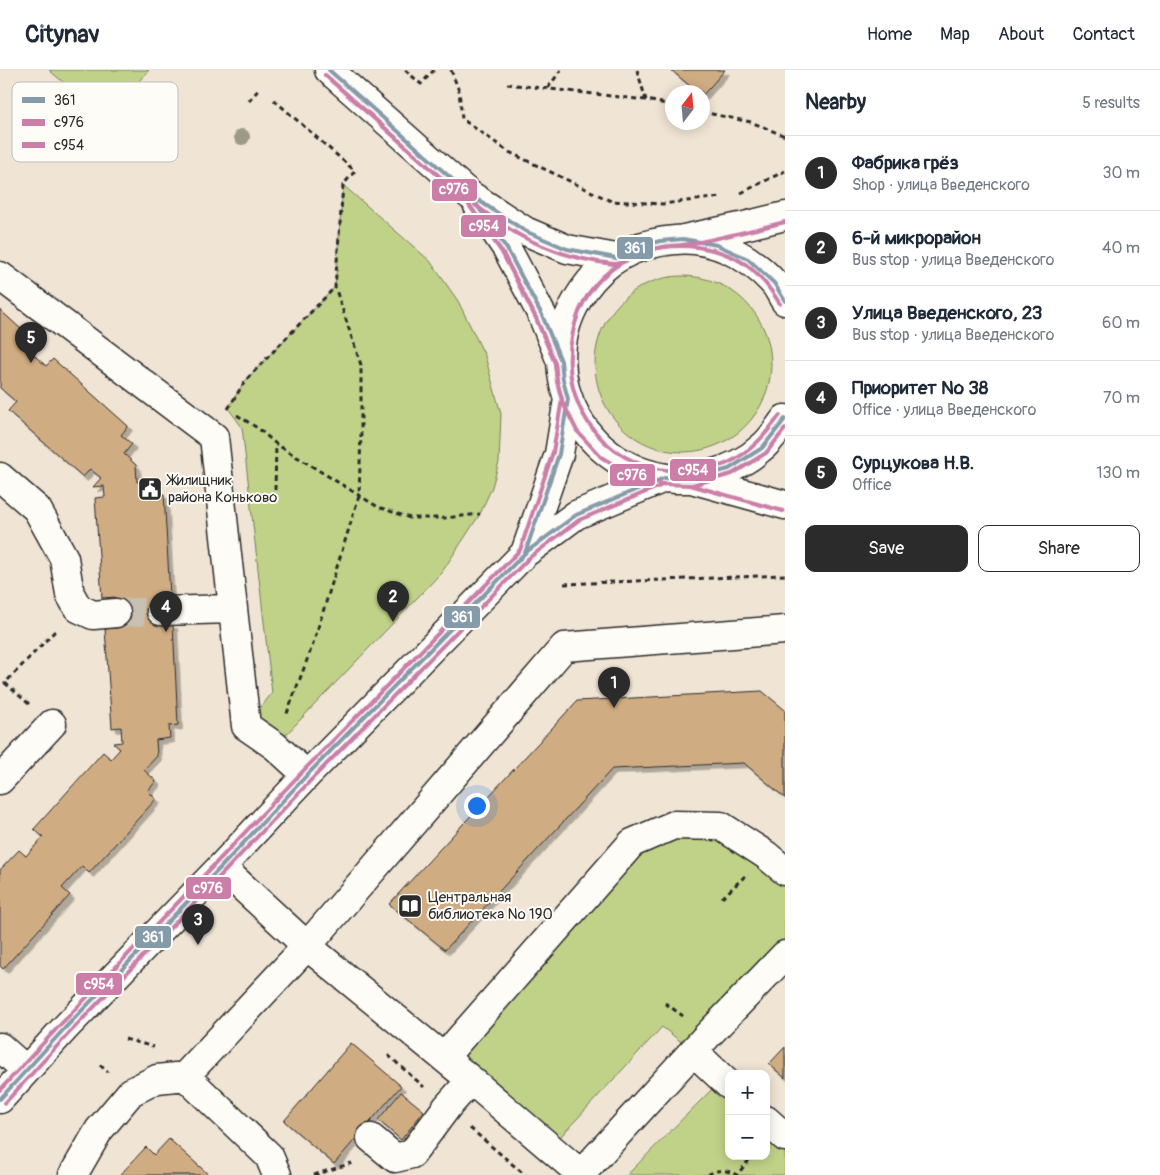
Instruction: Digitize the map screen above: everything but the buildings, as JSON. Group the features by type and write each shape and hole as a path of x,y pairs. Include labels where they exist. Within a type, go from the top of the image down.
{"main road":[{"path":"329,70 470,195 525,231 567,249 616,258"},
{"path":"470,195 507,249 542,314 561,361"},
{"path":"785,216 740,228 683,239 660,241 637,247 616,258 592,278 575,303 564,331 561,361 568,399 582,428 605,452 633,469 664,478 691,479 785,505"},
{"path":"683,239 717,245 748,259 774,282 785,301"},
{"path":"0,276 214,437 246,726 275,746 307,775"},
{"path":"525,553 559,454 568,399"},
{"path":"691,479 729,469 762,448 785,419"},
{"path":"0,477 37,509 64,558 70,594 78,608 93,615 116,613"},
{"path":"0,1098 307,775 525,553 576,515 664,478"},
{"path":"160,610 233,608"},
{"path":"73,1175 99,1130 131,1092 157,1079 186,1076 307,946 564,647 785,630"},
{"path":"0,780 52,724"},
{"path":"444,1057 632,843 674,825 721,826 766,855 785,871"},
{"path":"221,867 307,946 444,1057 582,1175 693,1051 785,955"},
{"path":"0,1047 26,1070"},
{"path":"693,1051 725,1081"},
{"path":"186,1076 269,1156 277,1175"},
{"path":"371,1138 395,1158 412,1154 447,1107 471,1080"},
{"path":"770,1124 785,1137"}],"path":[{"path":"405,70 421,84 434,70"},
{"path":"451,70 459,90 462,119 509,152 612,201 662,204 728,196"},
{"path":"548,88 561,70"},
{"path":"637,70 646,100"},
{"path":"507,84 665,104"},
{"path":"249,101 260,88"},
{"path":"274,100 355,171 344,185 335,287 361,365 362,432 359,496 313,644 275,746"},
{"path":"710,114 751,122 785,136"},
{"path":"737,195 785,171"},
{"path":"335,287 245,381 228,408 259,429 276,444 378,507 410,518 446,518 480,514"},
{"path":"275,490 276,444"},
{"path":"564,584 785,575"},
{"path":"5,683 46,640"},
{"path":"708,1175 720,1170 729,1171 737,1175 749,1160"}],"green space":[{"path":"49,70 149,70 138,82 63,82"},
{"path":"343,185 430,261 458,301 485,356 501,414 499,462 492,487 480,514 442,572 275,746 246,726 272,693 242,427 228,408 245,381 335,287"},
{"path":"692,276 717,282 725,286 751,308 765,330 770,347 770,381 765,398 751,420 739,432 717,446 700,451 674,452 649,446 641,442 615,420 601,398 596,381 595,355 601,330 605,322 627,296 649,282 666,277"},
{"path":"721,826 785,871 785,955 693,1051 662,1027 550,1148 444,1057 632,843"},
{"path":"722,1079 725,1082 725,1160 770,1160 770,1124 785,1137 785,1175 627,1175"}],"tunnel":[{"path":"116,613 161,611"}],"transit line":[{"name":"361","path":"0,1099 65,1028 307,775 525,553 559,454 568,399 561,361 542,315 507,249 470,195 329,70"},
{"name":"с976","path":"325,75 465,199 502,252 536,318 555,363 562,401 577,431 601,457 631,475 663,484 692,485 732,474 766,453 785,429"},
{"name":"с954","path":"0,1090 303,771 520,550 553,452 562,399 555,363 536,318 502,252 465,199 325,75"},
{"name":"361","path":"478,200 525,231 567,249 616,258 637,247 660,241 683,239 717,245 748,259 774,283 785,301"},
{"name":"с976","path":"475,205 523,237 556,251 602,263 617,264 649,250 673,246 698,247 723,253 745,264 755,272 769,287 780,304"},
{"name":"с954","path":"780,415 757,442 744,454 728,463 715,467 691,470 663,469 637,462 614,450 596,432 582,411 573,387 570,360 573,332 579,311 596,284 603,276 621,263 652,249 701,242 785,222"},
{"name":"361","path":"517,562 525,553 576,515 664,478 691,479 729,469 762,448 785,419"},
{"name":"с976","path":"5,1103 70,1032 312,779 529,558 579,520 665,484 690,485 783,511"}],"place":[{"name":"Сурцукова Н.В.","path":"31,363"},
{"name":"Жилищник района Коньково","path":"150,489"},
{"name":"6-й микрорайон","path":"393,622"},
{"name":"Приоритет № 38","path":"166,632"},
{"name":"Фабрика грёз","path":"614,708"},
{"name":"Центральная библиотека № 190","path":"410,906"},
{"name":"Улица Введенского, 23","path":"198,945"}]}
